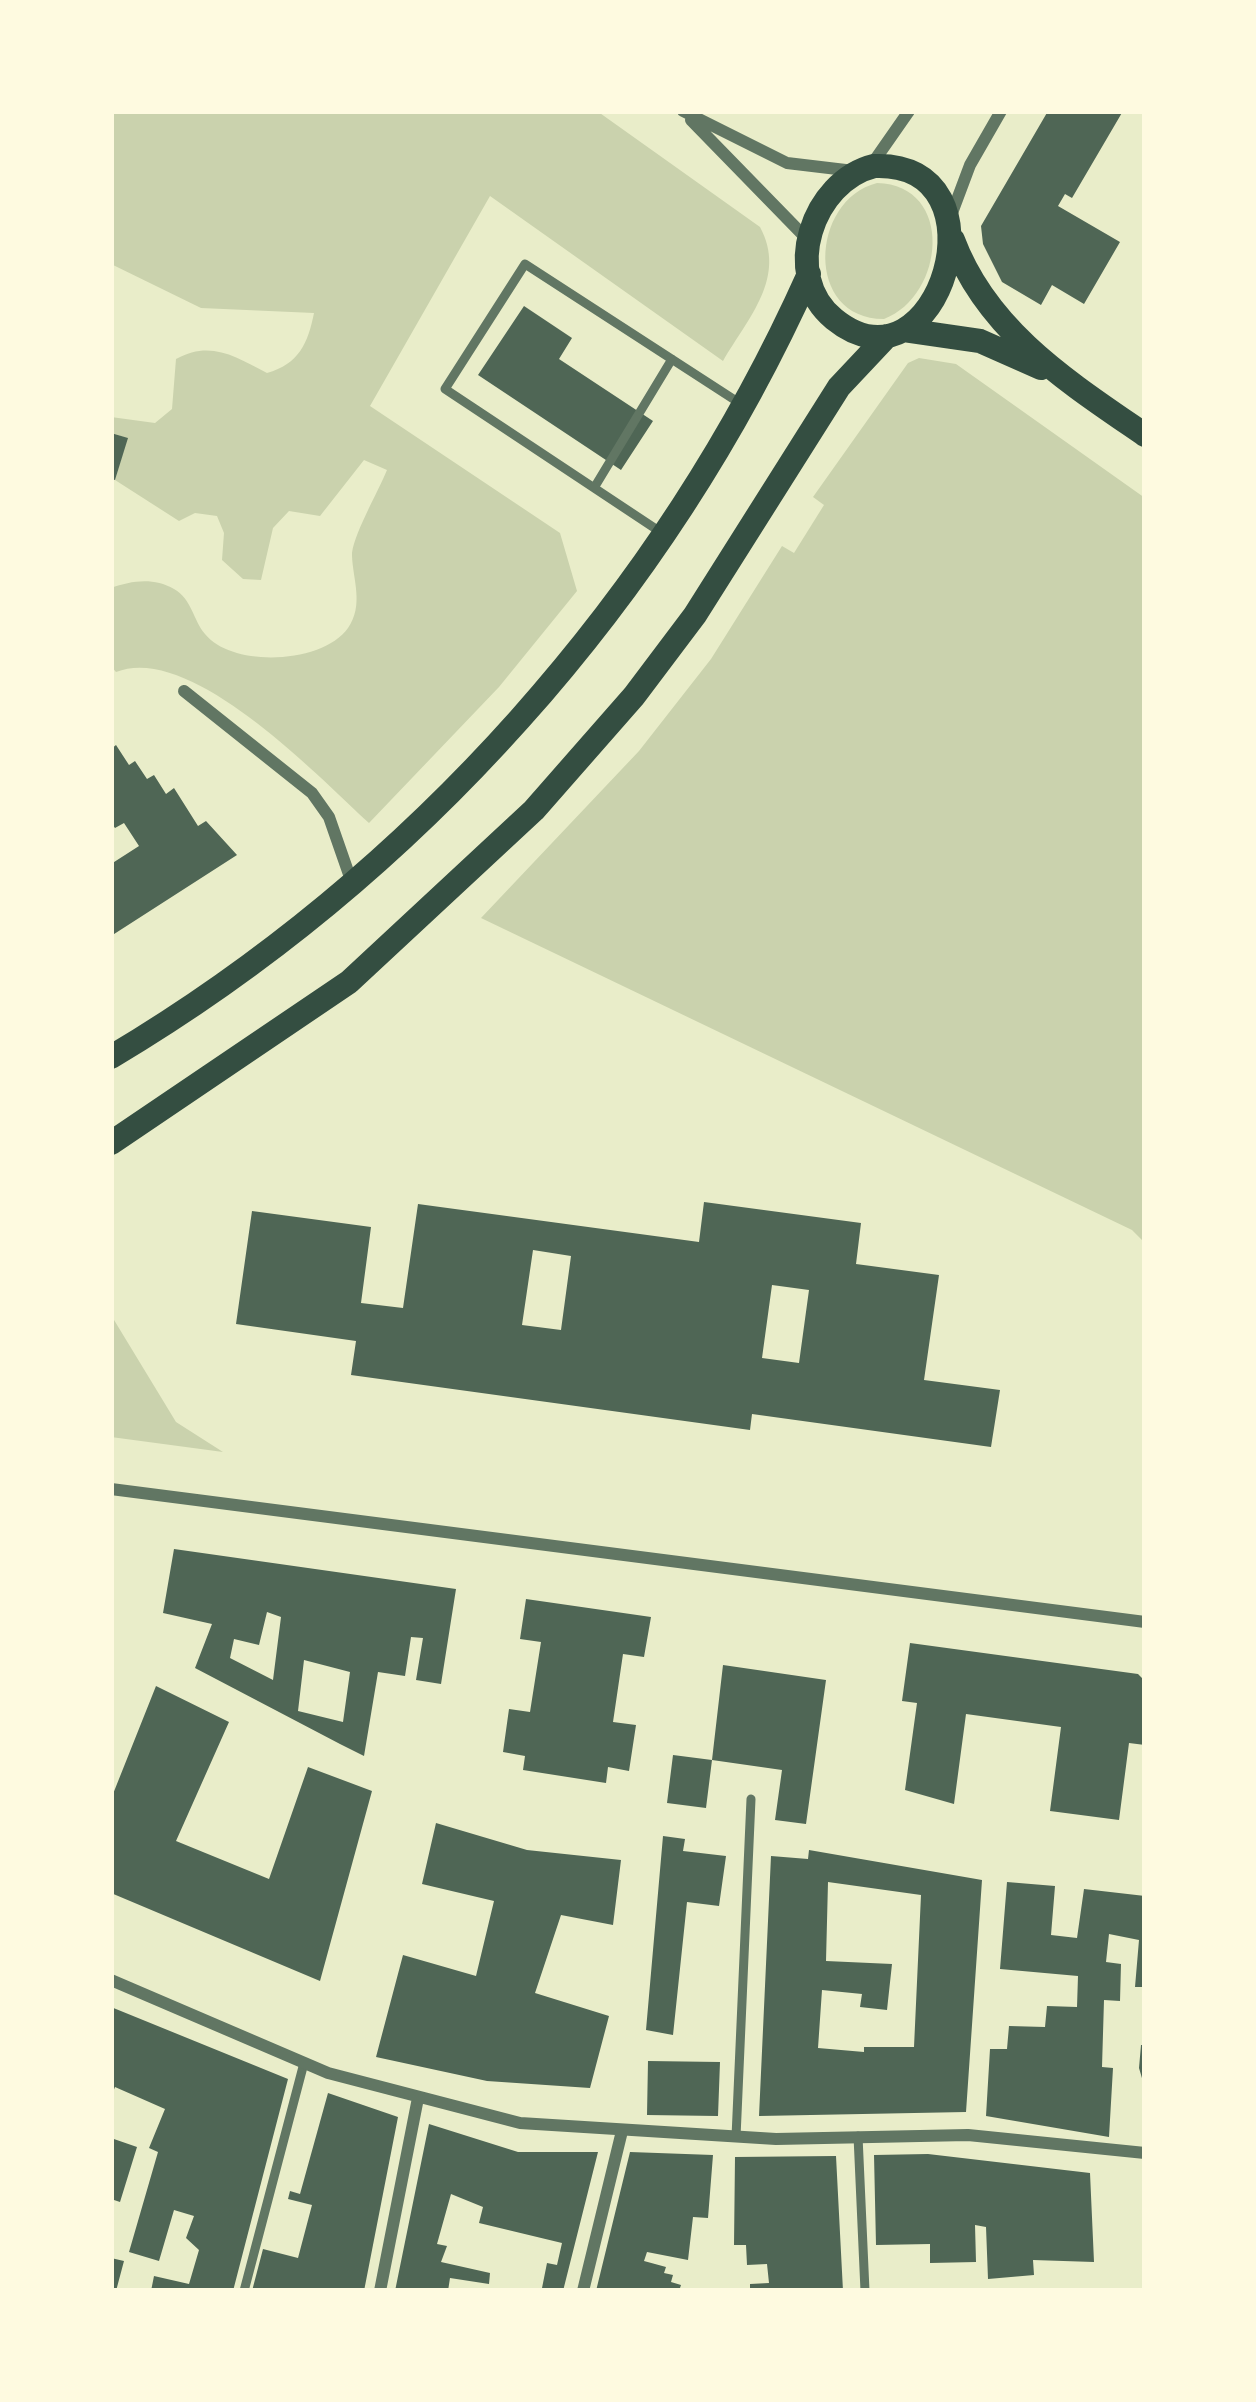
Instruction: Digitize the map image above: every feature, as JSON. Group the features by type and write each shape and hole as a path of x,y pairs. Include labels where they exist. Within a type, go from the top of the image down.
{"main road":[{"path":"1059,376 980,341 896,333 871,336 840,324 814,297 808,274 809,241 828,196 863,169 905,168 921,178 934,191 966,276 994,315 1059,376 1145,435"},
{"path":"111,1143 349,982 534,810 646,680 708,595 839,387 942,287 950,230"},
{"path":"111,1057 267,957 477,768 576,654 662,533 741,404 808,274"}],"street":[{"path":"682,111 788,163 863,169 909,111"},
{"path":"682,111 809,241"},
{"path":"950,230 970,165 1001,111"},
{"path":"184,691 312,793 329,817 352,884"},
{"path":"111,1489 1145,1622"},
{"path":"111,1980 304,2063 418,2098 520,2122 736,2137 968,2135 1145,2153"},
{"path":"380,2291 418,2098"},
{"path":"584,2291 622,2132"}],"lane":[{"path":"662,533 445,389 526,264 741,404"},
{"path":"594,488 672,359"},
{"path":"736,2137 751,1799"},
{"path":"244,2291 304,2063"},
{"path":"858,2136 865,2291"}],"green space":[{"path":"111,111 597,111 760,227 767,245 767,280 761,296 723,361 490,196 370,406 560,533 577,591 499,687 369,823 286,746 215,694 179,676 146,668 116,672 111,666 111,588 134,582 174,589 185,598 205,634 235,652 256,657 299,655 336,640 356,610 353,548 387,470 364,460 320,516 289,511 273,528 261,580 243,579 222,560 224,533 217,516 195,513 179,521 115,480 127,438 111,433 111,417 155,423 172,409 176,359 211,351 267,373 287,364 300,351 314,313 201,308 111,264"},
{"path":"877,183 902,188 920,202 930,221 933,243 920,288 904,307 884,319 858,314 840,300 829,280 825,257 839,211 855,194"},
{"path":"919,358 956,364 1145,498 1145,1243 1132,1230 481,918 639,751 711,659 782,546 794,553 824,505 813,497 908,363"},
{"path":"111,1315 176,1422 223,1452 111,1437"}],"building":[{"path":"1048,111 1123,111 1072,198 1065,194 1058,206 1120,242 1084,304 1052,285 1041,305 1002,282 983,244 981,226"},
{"path":"524,306 572,338 559,359 653,421 621,470 478,375"},
{"path":"111,433 128,438 115,480 111,479"},
{"path":"116,745 129,765 135,761 147,779 154,775 166,794 174,788 198,826 206,821 237,855 111,936 111,864 139,846 124,823 115,828 111,823 111,749"},
{"path":"704,1202 861,1223 856,1264 939,1275 924,1380 1000,1390 991,1447 752,1414 750,1430 351,1375 356,1341 236,1324 252,1211 371,1227 361,1303 403,1308 418,1204 699,1242","holes":["533,1250 571,1256 561,1330 522,1325","772,1285 809,1290 799,1363 762,1358"]},
{"path":"174,1549 456,1589 441,1684 416,1680 423,1638 411,1637 405,1676 378,1672 364,1756 195,1668 212,1624 163,1613","holes":["267,1612 281,1617 273,1680 230,1658 234,1639 259,1645","304,1660 350,1672 343,1722 298,1711"]},
{"path":"526,1599 651,1617 644,1657 623,1654 613,1722 636,1725 629,1771 608,1767 606,1783 523,1770 525,1756 503,1752 509,1709 530,1712 541,1642 520,1639"},
{"path":"910,1643 1138,1674 1145,1681 1145,1745 1129,1743 1119,1820 1050,1811 1061,1727 966,1714 954,1804 905,1790 917,1703 902,1701"},
{"path":"723,1665 826,1680 806,1824 775,1820 782,1770 712,1760"},
{"path":"156,1686 229,1722 176,1841 269,1879 308,1767 372,1791 320,1981 111,1893 111,1799"},
{"path":"673,1755 712,1760 706,1808 667,1803"},
{"path":"436,1823 527,1850 621,1860 613,1925 561,1915 535,1993 609,2016 590,2088 487,2081 376,2057 403,1955 476,1976 494,1901 422,1884"},
{"path":"663,1836 685,1839 683,1851 726,1856 719,1906 687,1902 673,2035 646,2030"},
{"path":"809,1850 982,1880 966,2112 759,2116 771,1856 808,1859","holes":["828,1882 921,1895 914,2047 864,2047 864,2052 818,2048 822,1990 862,1994 860,2007 887,2010 892,1964 826,1961"]},
{"path":"1007,1882 1055,1886 1051,1935 1077,1938 1084,1889 1145,1896 1145,1987 1135,1987 1139,1940 1109,1934 1106,1962 1121,1964 1120,2001 1104,2000 1102,2067 1113,2068 1109,2137 986,2116 990,2049 1007,2049 1009,2026 1045,2027 1047,2006 1077,2007 1078,1976 1000,1969"},
{"path":"111,2007 288,2079 233,2291 151,2291 154,2276 189,2284 199,2250 186,2238 194,2216 174,2210 159,2261 129,2252 158,2152 149,2148 165,2109 115,2087 111,2097"},
{"path":"1141,2045 1145,2045 1144,2085 1139,2068"},
{"path":"648,2061 720,2062 718,2116 647,2115"},
{"path":"328,2093 398,2117 364,2291 252,2291 263,2249 298,2258 312,2205 288,2199 290,2191 300,2194"},
{"path":"429,2124 518,2152 598,2152 563,2291 542,2288 547,2263 557,2265 562,2243 479,2223 483,2207 451,2194 437,2244 447,2246 441,2262 490,2273 489,2284 450,2278 448,2291 395,2291"},
{"path":"111,2138 137,2147 120,2202 111,2199"},
{"path":"630,2152 713,2155 708,2218 693,2217 688,2260 647,2252 644,2261 666,2267 664,2273 673,2275 671,2282 681,2285 679,2291 596,2291"},
{"path":"928,2154 1090,2173 1094,2262 1033,2260 1034,2275 988,2279 986,2227 975,2225 976,2262 930,2263 930,2244 876,2245 874,2155"},
{"path":"836,2156 843,2291 750,2291 750,2284 769,2283 767,2264 747,2265 746,2245 734,2245 735,2157"},
{"path":"111,2258 124,2261 116,2291 111,2291"}]}
